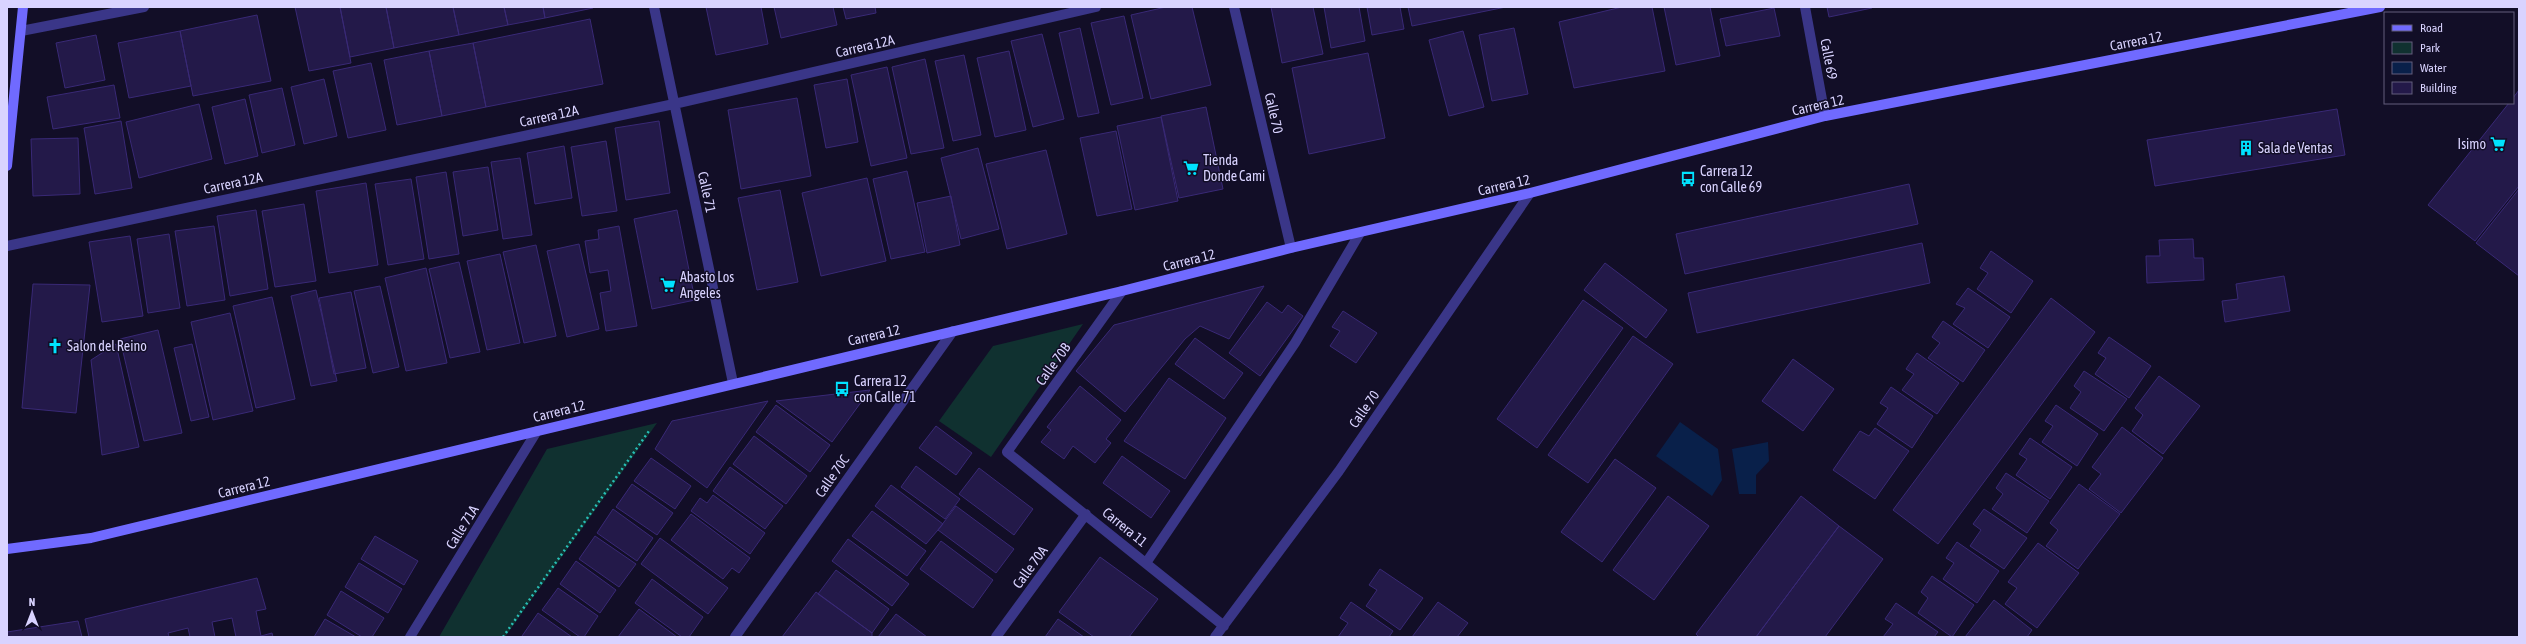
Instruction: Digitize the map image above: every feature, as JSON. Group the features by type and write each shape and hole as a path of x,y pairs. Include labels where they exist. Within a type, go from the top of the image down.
{"main road":[{"path":"7,164 23,7"},
{"name":"Carrera 12","path":"7,549 91,538 1122,291 1291,248 1530,193 1825,116 2380,7"}],"street":[{"path":"21,31 144,7"},
{"name":"Calle 71","path":"654,7 733,383"},
{"name":"Carrera 12A","path":"7,246 674,104 1096,7"},
{"name":"Calle 70","path":"1234,7 1291,248"},
{"name":"Calle 69","path":"1805,7 1825,116"},
{"name":"Calle 70","path":"1215,637 1338,471 1530,193"},
{"path":"1146,563 1295,343 1360,233"},
{"name":"Calle 70B","path":"1007,452 1122,291"},
{"name":"Calle 70C","path":"735,637 953,331"},
{"name":"Calle 71A","path":"410,637 537,431"},
{"name":"Carrera 11","path":"1007,452 1224,626"},
{"name":"Calle 70A","path":"996,637 1086,514"}],"path":[{"path":"503,637 672,398"}],"green space":[{"path":"1083,324 991,457 939,421 993,346"},
{"path":"657,423 505,637 439,637 547,449"}],"water":[{"path":"1680,422 1718,449 1722,480 1712,496 1656,456"},
{"path":"1768,442 1769,461 1756,475 1756,494 1739,494 1732,449"}],"building":[{"path":"295,7 340,7 351,63 309,71"},
{"path":"340,7 386,7 394,48 350,57"},
{"path":"386,7 453,7 459,35 394,48"},
{"path":"453,7 504,7 508,25 459,35"},
{"path":"504,7 543,7 545,18 508,25"},
{"path":"543,7 593,7 593,8 545,18"},
{"path":"706,7 761,7 768,44 716,55"},
{"path":"774,7 833,7 837,25 781,38"},
{"path":"843,7 875,7 876,13 846,19"},
{"path":"1166,7 1192,7 1211,85 1151,99 1131,15"},
{"path":"1271,7 1313,7 1323,54 1282,63"},
{"path":"1324,7 1359,7 1365,41 1331,48"},
{"path":"1367,7 1400,7 1404,29 1372,35"},
{"path":"1408,7 1506,7 1412,26"},
{"path":"1622,7 1652,7 1665,71 1574,88 1559,22"},
{"path":"1664,7 1710,7 1720,56 1676,65"},
{"path":"1827,7 1871,7 1872,8 1829,17"},
{"path":"1774,8 1780,36 1726,46 1720,19"},
{"path":"257,15 271,81 193,96 180,31"},
{"path":"1124,16 1143,98 1111,105 1091,23"},
{"path":"590,19 603,84 486,107 473,43"},
{"path":"1080,28 1099,113 1078,117 1059,33"},
{"path":"1514,28 1528,94 1492,101 1479,35"},
{"path":"180,31 191,86 129,98 118,43"},
{"path":"1463,31 1484,107 1449,116 1429,40"},
{"path":"1042,34 1064,119 1033,127 1011,41"},
{"path":"96,35 105,80 65,88 56,43"},
{"path":"473,43 486,107 442,116 429,51"},
{"path":"429,51 442,116 397,125 384,60"},
{"path":"1009,51 1026,130 995,137 977,58"},
{"path":"1368,53 1385,138 1309,154 1292,68"},
{"path":"964,55 981,135 953,141 935,61"},
{"path":"925,59 944,148 911,154 892,67"},
{"path":"371,63 386,130 348,138 333,71"},
{"path":"887,67 907,158 871,166 851,75"},
{"path":"324,79 337,136 304,144 291,87"},
{"path":"847,79 858,142 826,148 814,85"},
{"path":"114,85 120,118 53,129 47,97"},
{"path":"282,88 295,145 262,153 249,95"},
{"name":"Isimo","path":"2519,90 2519,186 2475,241 2428,205 2508,104 2514,104 2514,97"},
{"path":"797,98 811,176 741,189 728,110"},
{"path":"245,99 258,156 225,164 212,107"},
{"path":"199,104 212,159 139,178 126,122"},
{"path":"1206,107 1223,189 1179,198 1161,116"},
{"name":"Sala de Ventas","path":"2337,109 2345,155 2155,186 2147,140"},
{"path":"1161,117 1178,201 1135,210 1117,126"},
{"path":"121,121 132,188 95,194 84,128"},
{"path":"659,121 670,193 626,200 615,128"},
{"path":"1116,131 1132,209 1097,216 1080,138"},
{"path":"78,138 80,194 33,196 31,139"},
{"path":"606,141 617,211 582,216 571,147"},
{"path":"564,146 572,198 535,204 527,153"},
{"path":"978,148 999,229 961,239 941,158"},
{"path":"1046,150 1067,234 1007,249 986,164"},
{"path":"520,158 532,235 503,239 491,162"},
{"path":"488,167 498,230 463,236 453,172"},
{"path":"907,171 925,252 891,259 873,179"},
{"path":"446,172 459,254 429,259 416,177"},
{"path":"867,178 886,261 821,276 802,193"},
{"path":"411,179 424,259 388,265 375,184"},
{"path":"366,183 378,265 329,273 316,191"},
{"path":"1909,184 1918,224 1685,274 1676,234"},
{"path":"2519,189 2519,276 2476,243"},
{"path":"780,190 798,282 757,290 738,198"},
{"path":"951,196 960,245 927,253 917,203"},
{"path":"304,204 316,281 275,287 262,211"},
{"path":"256,210 268,289 230,296 217,216"},
{"path":"677,210 695,300 652,309 634,219"},
{"path":"214,226 225,300 187,306 175,231"},
{"path":"619,226 637,326 606,331 600,293 611,291 608,270 590,273 585,241 599,239 598,230"},
{"path":"169,234 180,308 148,313 137,239"},
{"path":"130,236 143,316 102,322 89,242"},
{"path":"2193,239 2194,258 2203,258 2204,280 2147,283 2146,256 2160,256 2159,240"},
{"path":"1922,243 1930,283 1697,333 1688,293"},
{"path":"579,244 599,329 567,337 547,251"},
{"path":"536,245 556,336 524,343 503,252"},
{"path":"1991,251 2033,281 2011,313 1977,289 1988,273 1980,268"},
{"path":"500,254 520,343 487,350 467,261"},
{"path":"459,262 480,352 450,358 429,269"},
{"path":"1605,263 1667,310 1646,338 1584,290"},
{"path":"426,268 447,363 406,371 385,278"},
{"path":"2284,276 2290,311 2225,322 2222,301 2238,299 2236,284"},
{"name":"Salon del Reino","path":"33,284 90,285 76,413 22,408"},
{"path":"380,286 399,367 373,373 354,291"},
{"path":"1264,286 1229,339 1200,326 1185,339 1125,412 1076,371 1114,325"},
{"path":"1968,288 2010,317 1988,348 1953,324 1965,308 1956,304"},
{"path":"316,290 337,381 311,386 291,296"},
{"path":"351,292 366,368 334,374 319,298"},
{"path":"272,297 295,399 256,408 233,306"},
{"path":"2051,298 2095,332 1938,544 1893,510"},
{"path":"1583,300 1623,328 1537,448 1497,419"},
{"path":"1267,302 1282,313 1288,305 1303,316 1260,376 1229,353"},
{"path":"1343,311 1377,333 1356,363 1330,346 1340,331 1332,327"},
{"path":"230,313 253,411 213,420 191,322"},
{"path":"1943,321 1985,350 1963,382 1928,358 1940,343 1932,337"},
{"path":"158,330 182,433 144,441 120,339"},
{"path":"1633,336 1673,364 1588,483 1548,455"},
{"path":"2109,337 2151,366 2129,398 2095,374 2106,358 2098,353"},
{"path":"1195,338 1243,373 1224,399 1175,364"},
{"path":"116,344 139,447 102,455 91,360"},
{"path":"192,344 209,417 191,421 174,348"},
{"path":"1917,353 1959,383 1937,414 1902,390 1914,374 1906,369"},
{"path":"1793,359 1834,389 1803,431 1762,401"},
{"path":"2084,371 2127,399 2104,431 2070,408 2081,392 2074,386"},
{"path":"2159,376 2200,406 2163,454 2132,431 2143,415 2135,408"},
{"path":"1169,378 1226,418 1185,479 1124,441"},
{"path":"1080,386 1121,420 1106,439 1111,443 1095,463 1073,446 1064,459 1041,442 1051,430 1047,427"},
{"path":"1891,387 1933,416 1912,448 1877,424 1888,408 1880,403"},
{"path":"870,390 832,442 776,401"},
{"path":"768,401 707,488 655,449 672,421"},
{"path":"776,405 830,445 810,472 756,432"},
{"path":"2056,405 2098,434 2077,466 2042,442 2053,426 2045,421"},
{"path":"936,426 972,453 956,475 919,448"},
{"path":"2122,427 2163,458 2121,513 2089,489 2101,474 2092,467"},
{"path":"1875,428 1909,451 1875,499 1833,470 1860,431 1869,436"},
{"path":"754,436 807,476 786,504 733,464"},
{"path":"2030,438 2072,467 2050,499 2016,475 2027,459 2019,454"},
{"path":"1122,456 1170,491 1151,518 1103,483"},
{"path":"651,458 691,486 675,509 634,481"},
{"path":"1615,459 1656,488 1602,562 1561,532"},
{"path":"916,466 960,499 945,519 901,487"},
{"path":"730,467 783,506 765,529 713,491"},
{"path":"979,468 1033,509 1014,535 959,494"},
{"path":"2006,473 2049,501 2027,533 1992,509 2003,494 1996,488"},
{"path":"632,484 673,513 657,535 616,507"},
{"path":"2079,484 2120,514 2078,569 2046,546 2058,530 2050,523"},
{"path":"891,485 943,524 926,544 875,506"},
{"path":"713,495 765,533 750,554 691,511 700,498 707,503"},
{"path":"1668,496 1709,526 1654,600 1613,570"},
{"path":"1801,496 1839,526 1756,637 1699,637 1696,634"},
{"path":"956,506 1014,549 996,573 938,530"},
{"path":"613,509 653,538 637,561 597,533"},
{"path":"1984,509 2027,538 2004,569 1970,546 1981,530 1973,524"},
{"path":"872,511 926,551 907,576 852,536"},
{"path":"691,514 750,558 739,573 732,568 723,579 671,540"},
{"path":"1839,526 1883,559 1825,637 1756,637"},
{"path":"375,536 418,561 404,585 361,559"},
{"path":"595,536 636,564 619,587 579,559"},
{"path":"660,538 728,588 708,614 641,564"},
{"path":"848,539 909,584 892,606 832,561"},
{"path":"941,541 993,580 973,608 920,569"},
{"path":"1957,542 1999,571 1977,603 1943,579 1954,563 1946,558"},
{"path":"2038,543 2079,573 2037,628 2005,604 2017,588 2008,582"},
{"path":"1100,557 1158,599 1129,637 1094,637 1059,612"},
{"path":"576,561 616,590 600,613 560,584"},
{"path":"359,563 402,589 388,613 345,587"},
{"path":"1380,569 1423,598 1400,630 1366,606 1377,590 1369,585"},
{"path":"836,570 889,609 872,633 818,594"},
{"path":"1932,576 1974,605 1952,637 1918,613 1928,598 1921,592"},
{"path":"257,578 266,609 256,611 261,636 272,633 273,637 236,637 232,618 212,622 215,637 190,637 188,628 168,633 169,637 89,637 85,619"},
{"path":"652,579 703,617 689,637 682,637 635,603"},
{"path":"558,588 598,616 584,637 580,637 542,610"},
{"path":"341,591 384,618 372,637 362,637 327,615"},
{"path":"816,592 872,633 872,637 782,637"},
{"path":"1994,600 2032,630 2027,637 1965,637"},
{"path":"1351,602 1393,631 1389,637 1338,637 1348,623 1340,618"},
{"path":"1438,602 1468,623 1457,637 1412,637"},
{"path":"1896,603 1938,632 1934,637 1883,637 1893,624 1885,619"},
{"path":"639,609 677,637 618,637"},
{"path":"538,613 572,637 522,636"},
{"path":"896,614 927,637 878,637"},
{"path":"325,619 356,637 314,637"},
{"path":"1058,619 1084,637 1045,637"},
{"path":"78,621 82,637 7,637 7,632"}],"place":[{"name":"Isimo","path":"2498,144"},
{"name":"Sala de Ventas","path":"2246,148"},
{"name":"Tienda Donde Cami","path":"1191,168"},
{"name":"Carrera 12 con Calle 69","path":"1688,179"},
{"name":"Abasto Los Angeles","path":"668,285"},
{"name":"Salon del Reino","path":"55,346"},
{"name":"Carrera 12 con Calle 71","path":"842,389"}]}
